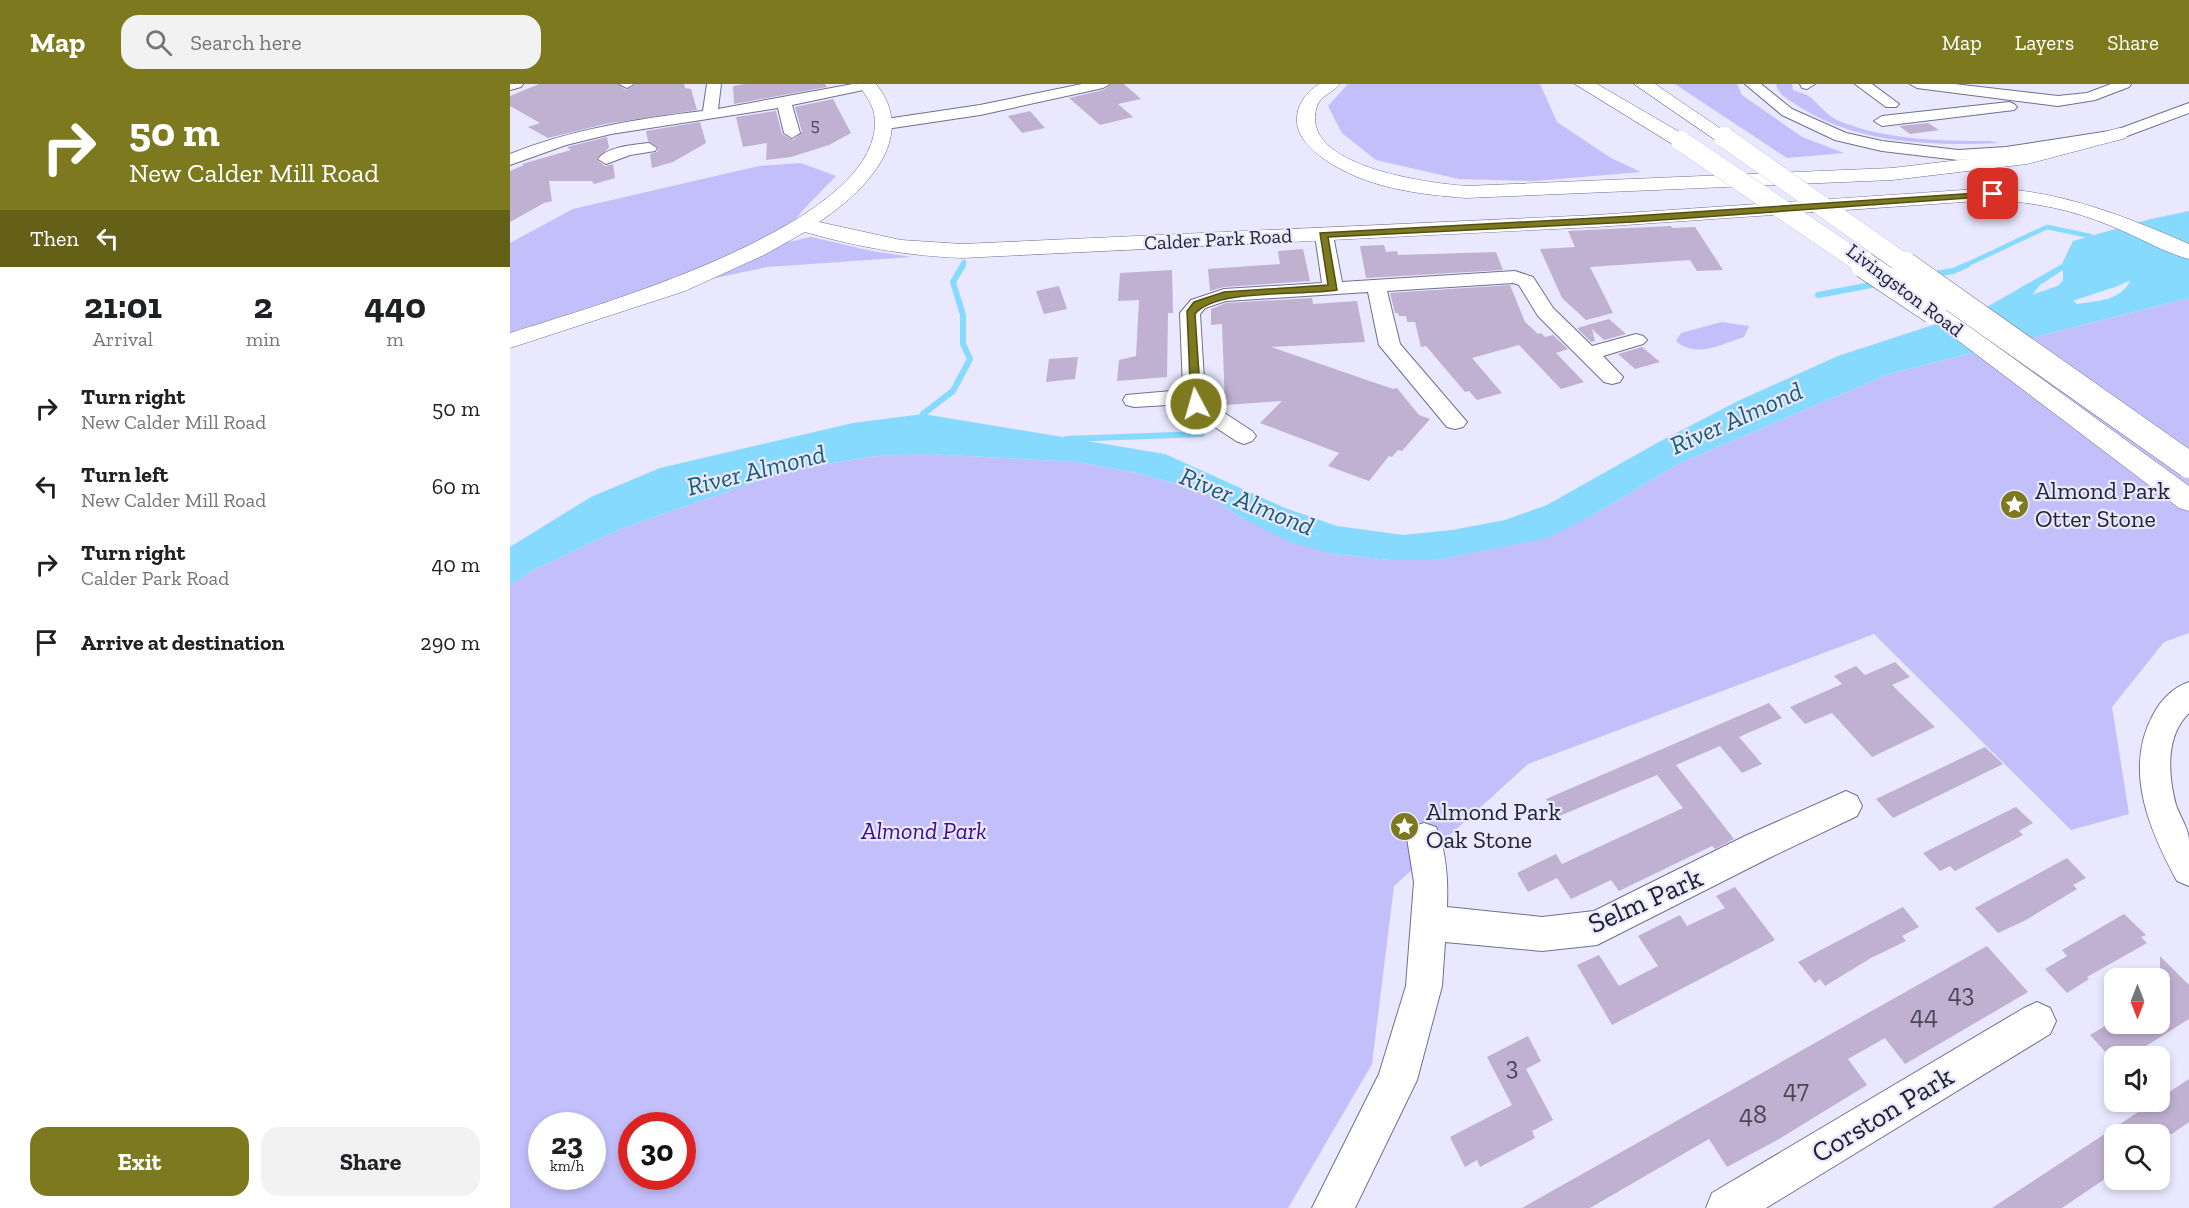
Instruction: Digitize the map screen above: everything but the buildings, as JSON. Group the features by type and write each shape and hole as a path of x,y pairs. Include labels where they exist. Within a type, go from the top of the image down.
{"main road":[{"path":"510,341 643,298 700,276 768,244 832,205 854,183 878,152 886,124 880,102 868,84"},
{"path":"1331,84 1313,95 1307,108 1306,123 1310,137 1321,147 1339,161 1385,181 1422,188 1466,192 1892,174 2027,158 2119,134"},
{"path":"1584,84 1702,139"},
{"name":"Livingston Road","path":"1617,84 2189,465"},
{"name":"Livingston Road","path":"1643,84 1702,139 2189,501"},
{"name":"Calder Park Road","path":"801,224 878,244 938,251 1606,221 1993,194 2052,199 2103,214 2189,252"}],"street":[{"path":"510,86 516,84"},
{"path":"710,114 714,84"},
{"path":"510,160 535,148 623,126 784,103 868,84"},
{"path":"886,124 980,110 1103,84"},
{"path":"1752,84 1787,112 1841,136 1919,152 1958,155 2006,152 2119,134 2189,108"},
{"path":"1862,84 1891,104"},
{"path":"1917,84 2058,101 2090,97 2124,84"},
{"path":"1882,122 2014,106 2022,104 2023,98"},
{"path":"784,103 788,137 811,132"},
{"path":"623,126 627,151"},
{"path":"520,141 535,148"},
{"path":"606,159 627,151 649,148"},
{"path":"1324,235 1333,288"},
{"path":"1244,436 1196,404 1194,396 1190,314 1198,304 1224,295 1515,277 1526,281 1545,312 1612,377"},
{"path":"1376,285 1390,345 1455,422"},
{"path":"1589,353 1636,340"},
{"path":"1134,400 1194,396"},
{"path":"2189,694 2176,703 2157,734 2154,769 2160,809 2175,848 2189,870"},
{"name":"Selm Park","path":"1429,923 1542,934 1598,928 1757,847 1846,806"},
{"path":"1333,1208 1397,1080 1424,986 1431,882 1424,838"},
{"name":"Corston Park","path":"1727,1208 2037,1021"}],"green space":[{"path":"1348,84 1540,84 1557,122 1611,158 1641,172 1535,181 1459,179 1376,160 1342,133 1328,106"},
{"path":"1675,84 1737,84 1742,95 1802,137 1844,153 1787,158"},
{"path":"1776,84 1792,84 1793,90 1807,95 1839,121 1875,132 1913,138 1999,143 1922,143 1870,135 1821,119 1784,97"},
{"path":"801,163 836,176 802,211 784,235 753,252 510,341 510,243 573,209 759,166"},
{"path":"811,237 872,251 912,257 767,267 711,279 788,242"},
{"name":"Almond Park","path":"2189,298 2189,633 2164,642 2112,707 2129,814 2071,830 1874,634 1528,764 1394,886 1372,1064 1288,1208 510,1208 510,586 531,571 623,528 789,470 876,456 926,454 1078,462 1137,473 1203,491 1240,517 1334,554 1390,560 1436,560 1548,537 1600,511 1678,464 1889,374"},
{"path":"1722,322 1749,326 1744,337 1709,348 1692,349 1676,341 1681,333"}],"water":[{"path":"2189,211 2189,298 1889,374 1678,464 1600,511 1548,538 1436,560 1390,560 1334,554 1292,543 1240,517 1203,491 1137,473 1078,462 926,454 876,456 789,470 623,528 531,571 510,586 510,547 591,497 660,468 853,423 923,414 1165,454 1285,508 1337,526 1403,535 1452,530 1505,520 1547,505 1657,443 1738,401 1838,356 1985,308 2062,264 2073,241","holes":["2063,270 2063,281 2029,312 2028,300 2040,285","2130,281 2121,293 2107,299 2077,304 2072,299 2099,286"]}],"waterway":[{"name":"River Almond","path":"1969,325 2107,279 2139,264 2183,226 2189,225"},
{"path":"1964,266 2047,227 2090,236"},
{"path":"962,266 964,262"},
{"path":"923,414 953,391 970,359 963,344 963,315 953,282 963,265"},
{"path":"1929,275 1953,271 1967,265"},
{"path":"1818,295 1882,283"},
{"path":"1067,439 1202,434"}],"place":[{"name":"Almond Park Otter Stone","path":"2014,505"},
{"name":"Almond Park Oak Stone","path":"1405,826"}],"route":[{"path":"1196,404 1190,314 1198,304 1209,298 1224,295 1333,288 1324,235 1633,219 1993,194"}]}
